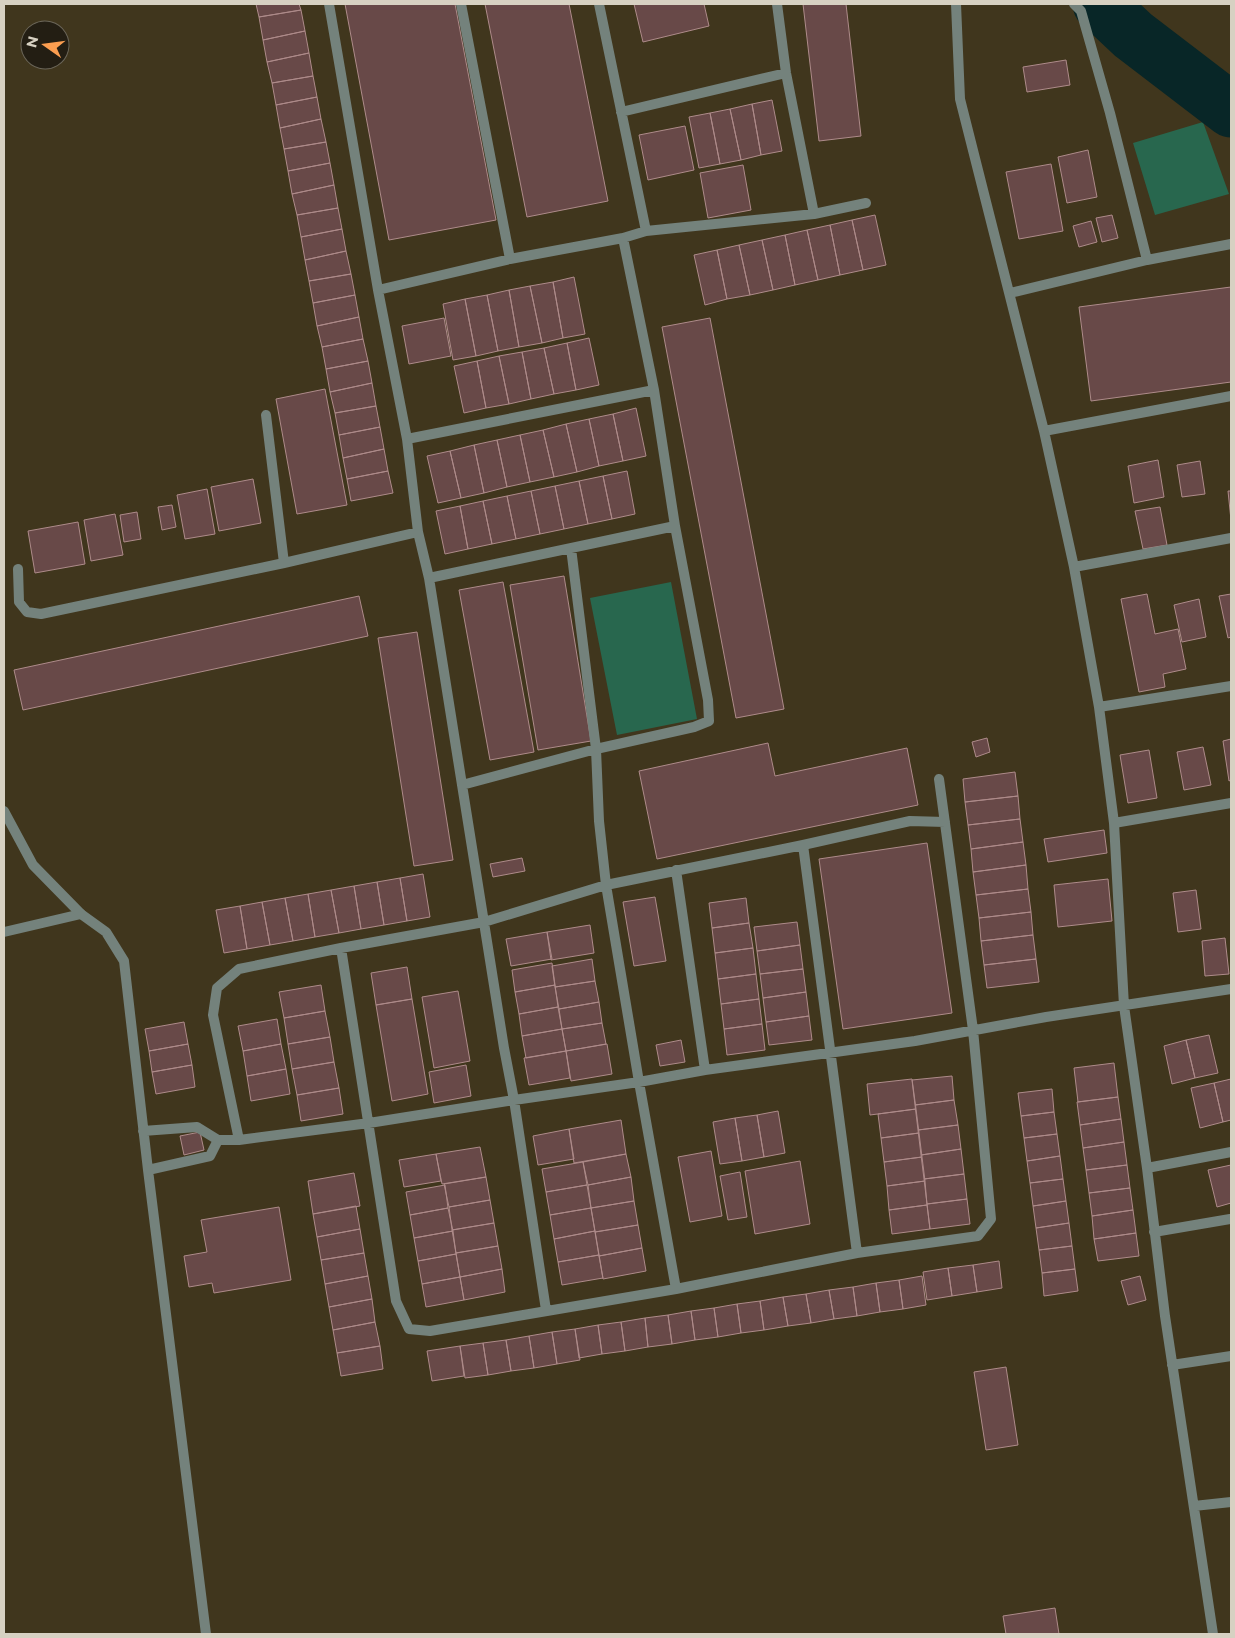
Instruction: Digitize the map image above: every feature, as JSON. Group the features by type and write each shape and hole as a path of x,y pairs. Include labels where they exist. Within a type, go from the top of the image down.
{"street":[{"path":"329,4 378,290 407,439 418,532 429,578 514,1100 546,1310"},
{"path":"461,4 510,259"},
{"path":"599,4 646,231"},
{"path":"777,4 786,73 814,214"},
{"path":"956,4 960,99 1044,431 1074,567 1099,707 1114,824 1124,1006 1172,1364 1213,1634"},
{"path":"1074,4 1081,11 1084,20 1110,113 1147,260"},
{"path":"621,112 786,73"},
{"path":"378,290 510,259 623,238 646,231 814,214 866,203"},
{"path":"462,785 596,749 709,722 708,700 675,526 654,390 623,238"},
{"path":"1010,293 1147,260 1231,244"},
{"path":"407,439 654,390"},
{"path":"1044,431 1231,396"},
{"path":"266,415 284,563"},
{"path":"429,578 675,526"},
{"path":"18,569 19,602 27,612 41,614 284,563 418,532"},
{"path":"1074,567 1231,538"},
{"path":"571,548 596,749 599,821 606,885 676,1289"},
{"path":"1099,707 1231,686"},
{"path":"341,948 396,1301 409,1329 430,1331 676,1289 857,1253 978,1236 991,1219 973,1030 939,779"},
{"path":"1114,824 1231,802"},
{"path":"4,811 32,865 81,914 106,932 124,961 206,1634"},
{"path":"240,1140 212,1015 217,988 239,969 484,922 606,885 803,845 910,820 945,822"},
{"path":"803,845 857,1253"},
{"path":"676,870 706,1070"},
{"path":"4,932 81,914"},
{"path":"144,1131 197,1126 218,1140 240,1140 369,1123 706,1070 915,1041 1231,988"},
{"path":"148,1170 210,1156 218,1140"},
{"path":"1147,1168 1231,1152"},
{"path":"1154,1232 1230,1219"},
{"path":"1172,1364 1231,1356"},
{"path":"1194,1506 1231,1502"}],"green space":[{"path":"1203,122 1229,194 1155,215 1133,143"},
{"path":"671,582 697,719 617,735 590,598"}],"building":[{"path":"256,4 299,4 301,10 259,17"},
{"path":"345,4 455,4 496,220 389,240"},
{"path":"485,4 569,4 608,201 527,217"},
{"path":"634,4 704,4 709,26 643,42"},
{"path":"803,4 846,4 861,136 819,141"},
{"path":"301,10 305,31 263,40 259,17"},
{"path":"305,31 309,53 267,62 263,40"},
{"path":"309,53 313,76 272,83 267,62"},
{"path":"1066,60 1070,85 1027,92 1023,67"},
{"path":"313,76 317,97 276,105 272,83"},
{"path":"317,97 321,119 280,128 276,105"},
{"path":"772,100 782,151 761,155 752,104"},
{"path":"752,104 761,155 741,160 730,109"},
{"path":"730,109 741,160 720,164 710,113"},
{"path":"710,113 720,164 699,168 689,117"},
{"path":"321,119 326,142 284,149 280,128"},
{"path":"685,126 694,170 648,180 639,135"},
{"path":"326,142 330,163 288,171 284,149"},
{"path":"1088,150 1097,197 1067,203 1058,157"},
{"path":"330,163 334,185 292,194 288,171"},
{"path":"1051,164 1063,231 1019,239 1006,172"},
{"path":"743,165 751,210 708,218 700,173"},
{"path":"334,185 338,208 297,215 292,194"},
{"path":"338,208 342,229 301,237 297,215"},
{"path":"875,215 886,265 863,270 852,220"},
{"path":"1112,215 1118,238 1102,242 1096,218"},
{"path":"852,220 863,270 840,275 830,225"},
{"path":"1091,221 1097,242 1079,247 1073,226"},
{"path":"830,225 840,275 818,280 807,230"},
{"path":"342,229 346,251 305,260 301,237"},
{"path":"807,230 818,280 795,285 785,235"},
{"path":"785,235 795,285 773,290 762,240"},
{"path":"762,240 773,290 750,295 739,245"},
{"path":"739,245 750,295 727,299 717,250"},
{"path":"717,250 727,299 705,305 694,255"},
{"path":"346,251 351,274 309,281 305,260"},
{"path":"351,274 355,295 313,303 309,281"},
{"path":"574,277 585,334 563,338 553,282"},
{"path":"553,282 563,338 542,343 530,286"},
{"path":"530,286 542,343 519,347 509,290"},
{"path":"1231,287 1231,382 1091,401 1079,307"},
{"path":"509,290 519,347 498,351 487,295"},
{"path":"355,295 359,317 317,326 313,303"},
{"path":"487,295 498,351 476,356 465,299"},
{"path":"465,299 476,356 453,360 443,304"},
{"path":"359,317 363,339 322,347 317,326"},
{"path":"444,318 451,356 409,364 402,326"},
{"path":"710,318 784,709 736,718 662,327"},
{"path":"589,338 599,385 576,390 567,343"},
{"path":"363,339 368,361 326,369 322,347"},
{"path":"567,343 576,390 554,394 544,348"},
{"path":"544,348 554,394 531,399 522,352"},
{"path":"522,352 531,399 509,404 499,356"},
{"path":"499,356 509,404 486,408 477,361"},
{"path":"368,361 372,383 330,392 326,369"},
{"path":"477,361 486,408 464,413 454,366"},
{"path":"372,383 376,406 335,413 330,392"},
{"path":"325,389 347,505 297,514 276,399"},
{"path":"376,406 380,427 339,435 335,413"},
{"path":"636,408 646,456 623,461 613,414"},
{"path":"613,414 623,461 599,466 589,419"},
{"path":"589,419 599,466 577,472 566,424"},
{"path":"566,424 577,472 554,477 543,430"},
{"path":"380,427 384,449 343,458 339,435"},
{"path":"543,430 554,477 530,482 520,435"},
{"path":"520,435 530,482 507,487 497,440"},
{"path":"497,440 507,487 484,493 474,445"},
{"path":"474,445 484,493 461,498 450,451"},
{"path":"384,449 388,471 347,479 343,458"},
{"path":"450,451 461,498 438,503 427,456"},
{"path":"1158,460 1164,497 1134,503 1128,466"},
{"path":"1200,461 1205,494 1182,497 1177,465"},
{"path":"388,471 393,493 351,501 347,479"},
{"path":"627,471 635,514 612,519 603,476"},
{"path":"603,476 612,519 588,524 579,481"},
{"path":"253,479 261,523 219,531 211,487"},
{"path":"579,481 588,524 564,529 555,486"},
{"path":"555,486 564,529 540,534 531,491"},
{"path":"207,489 215,534 185,539 177,495"},
{"path":"531,491 540,534 516,539 507,496"},
{"path":"1228,491 1231,491 1231,520"},
{"path":"507,496 516,539 492,544 483,501"},
{"path":"483,501 492,544 468,549 460,506"},
{"path":"172,505 176,527 162,530 158,507"},
{"path":"460,506 468,549 445,554 436,511"},
{"path":"1160,507 1167,545 1143,549 1135,511"},
{"path":"137,512 141,539 124,542 120,515"},
{"path":"115,514 123,555 91,561 84,520"},
{"path":"78,522 85,564 35,573 28,531"},
{"path":"564,576 591,741 538,750 510,585"},
{"path":"503,582 534,752 490,760 459,590"},
{"path":"1147,594 1155,634 1178,629 1186,669 1163,674 1165,687 1139,692 1121,599"},
{"path":"1231,594 1231,637 1228,638 1219,596"},
{"path":"359,596 368,636 23,710 14,670"},
{"path":"1199,599 1206,637 1182,642 1174,605"},
{"path":"417,632 453,860 414,866 378,638"},
{"path":"987,738 990,752 976,757 972,742"},
{"path":"1231,739 1231,780 1229,781 1223,741"},
{"path":"768,743 775,776 907,748 918,805 657,859 639,771"},
{"path":"1203,747 1211,785 1184,790 1177,752"},
{"path":"1149,750 1157,798 1128,803 1120,755"},
{"path":"1015,772 1018,796 965,802 963,779"},
{"path":"1018,796 1020,819 968,825 965,802"},
{"path":"1020,819 1023,842 971,849 968,825"},
{"path":"1104,830 1107,853 1048,862 1044,839"},
{"path":"1023,842 1026,865 973,872 971,849"},
{"path":"927,843 952,1013 843,1029 819,859"},
{"path":"522,858 525,871 493,877 490,864"},
{"path":"1026,865 1028,889 976,895 973,872"},
{"path":"423,874 430,917 407,921 400,878"},
{"path":"400,878 407,921 384,925 377,882"},
{"path":"1108,879 1112,921 1058,927 1054,885"},
{"path":"377,882 384,925 361,929 354,886"},
{"path":"354,886 361,929 339,933 331,890"},
{"path":"1028,889 1031,912 979,918 976,895"},
{"path":"331,890 339,933 315,937 308,894"},
{"path":"1196,890 1201,929 1178,932 1173,893"},
{"path":"308,894 315,937 293,941 285,898"},
{"path":"655,897 666,961 634,966 623,902"},
{"path":"285,898 293,941 270,945 262,902"},
{"path":"746,898 749,923 712,928 709,903"},
{"path":"262,902 270,945 247,949 240,906"},
{"path":"240,906 247,949 224,953 216,910"},
{"path":"1031,912 1033,935 981,941 979,918"},
{"path":"797,922 800,945 757,951 754,927"},
{"path":"749,923 753,948 715,953 712,928"},
{"path":"590,925 594,953 551,960 547,932"},
{"path":"547,932 552,959 511,966 506,939"},
{"path":"1033,935 1036,959 984,965 981,941"},
{"path":"1225,938 1229,974 1205,976 1202,941"},
{"path":"800,945 803,969 760,974 757,951"},
{"path":"753,948 756,974 718,979 715,953"},
{"path":"592,959 595,981 555,987 552,966"},
{"path":"1036,959 1039,982 987,988 984,965"},
{"path":"552,963 555,985 515,992 512,970"},
{"path":"407,967 412,999 376,1005 371,973"},
{"path":"803,969 806,992 763,998 760,974"},
{"path":"756,974 759,999 721,1004 718,979"},
{"path":"595,981 599,1002 559,1009 555,987"},
{"path":"321,985 325,1011 284,1018 279,992"},
{"path":"555,985 558,1007 519,1014 515,992"},
{"path":"458,991 470,1061 434,1068 422,997"},
{"path":"806,992 809,1016 766,1022 763,998"},
{"path":"412,999 428,1094 392,1101 376,1005"},
{"path":"759,999 762,1024 724,1029 721,1004"},
{"path":"599,1002 602,1023 562,1029 559,1009"},
{"path":"558,1007 562,1029 522,1036 519,1014"},
{"path":"325,1011 330,1037 288,1044 284,1018"},
{"path":"809,1016 812,1040 769,1045 766,1022"},
{"path":"277,1019 281,1044 243,1051 238,1026"},
{"path":"184,1022 188,1044 149,1051 145,1029"},
{"path":"602,1023 606,1044 566,1051 562,1029"},
{"path":"762,1024 765,1050 727,1055 724,1029"},
{"path":"562,1029 566,1051 526,1058 522,1036"},
{"path":"1209,1035 1218,1073 1195,1078 1186,1040"},
{"path":"330,1037 334,1062 292,1069 288,1044"},
{"path":"681,1040 685,1062 660,1066 656,1045"},
{"path":"1186,1040 1195,1078 1172,1084 1164,1046"},
{"path":"188,1044 192,1065 152,1072 149,1051"},
{"path":"281,1044 286,1069 247,1076 243,1051"},
{"path":"607,1044 612,1074 571,1081 566,1051"},
{"path":"566,1051 570,1078 529,1085 524,1058"},
{"path":"334,1062 339,1088 297,1095 292,1069"},
{"path":"1114,1063 1118,1097 1078,1102 1074,1068"},
{"path":"192,1065 195,1087 156,1094 152,1072"},
{"path":"466,1065 471,1096 434,1103 429,1072"},
{"path":"286,1069 290,1094 251,1101 247,1076"},
{"path":"952,1076 954,1100 915,1105 912,1080"},
{"path":"912,1079 916,1109 870,1115 867,1084"},
{"path":"1231,1079 1231,1120 1223,1122 1214,1083"},
{"path":"1214,1083 1223,1122 1200,1128 1191,1088"},
{"path":"339,1088 343,1114 301,1121 297,1095"},
{"path":"1052,1089 1054,1112 1021,1116 1018,1093"},
{"path":"1118,1097 1121,1119 1080,1125 1077,1102"},
{"path":"954,1100 958,1125 918,1130 915,1105"},
{"path":"916,1109 919,1133 881,1138 878,1114"},
{"path":"778,1111 785,1153 764,1157 757,1115"},
{"path":"1054,1112 1057,1134 1024,1138 1021,1116"},
{"path":"757,1115 764,1157 742,1161 735,1118"},
{"path":"735,1118 742,1161 720,1164 713,1122"},
{"path":"1121,1119 1124,1142 1083,1148 1080,1125"},
{"path":"621,1120 626,1154 574,1163 569,1129"},
{"path":"958,1125 961,1149 921,1155 918,1130"},
{"path":"569,1129 574,1159 538,1165 533,1136"},
{"path":"200,1132 204,1150 184,1155 180,1136"},
{"path":"919,1133 922,1157 884,1162 881,1138"},
{"path":"1057,1134 1060,1156 1027,1161 1024,1138"},
{"path":"1124,1142 1127,1165 1086,1170 1083,1148"},
{"path":"480,1147 486,1177 442,1184 436,1154"},
{"path":"961,1149 964,1174 924,1179 921,1155"},
{"path":"711,1151 722,1216 690,1222 678,1157"},
{"path":"436,1154 441,1181 404,1187 399,1160"},
{"path":"626,1154 631,1177 588,1185 583,1162"},
{"path":"1060,1156 1063,1179 1030,1183 1027,1161"},
{"path":"922,1157 925,1181 887,1186 884,1162"},
{"path":"800,1161 810,1224 755,1234 745,1171"},
{"path":"583,1162 587,1185 546,1192 542,1169"},
{"path":"1127,1165 1130,1188 1089,1193 1086,1170"},
{"path":"1231,1165 1231,1203 1217,1207 1208,1170"},
{"path":"740,1172 747,1217 728,1220 720,1176"},
{"path":"354,1173 360,1206 313,1214 308,1181"},
{"path":"964,1174 967,1199 927,1204 924,1179"},
{"path":"486,1177 490,1200 449,1207 444,1184"},
{"path":"631,1177 634,1201 591,1208 588,1185"},
{"path":"1063,1179 1066,1201 1033,1206 1030,1183"},
{"path":"925,1181 927,1205 889,1210 887,1186"},
{"path":"445,1185 448,1208 410,1215 406,1192"},
{"path":"587,1185 591,1208 550,1215 546,1192"},
{"path":"1130,1188 1133,1210 1092,1216 1089,1193"},
{"path":"967,1199 970,1224 930,1229 927,1204"},
{"path":"490,1200 494,1223 452,1230 449,1207"},
{"path":"634,1201 638,1225 595,1232 591,1208"},
{"path":"1066,1201 1069,1223 1036,1228 1033,1206"},
{"path":"927,1205 930,1229 892,1234 889,1210"},
{"path":"356,1206 360,1229 317,1237 313,1214"},
{"path":"279,1207 291,1280 214,1293 212,1283 189,1287 184,1256 207,1252 201,1220"},
{"path":"448,1208 453,1231 414,1238 410,1215"},
{"path":"591,1208 595,1231 554,1239 550,1215"},
{"path":"1133,1210 1136,1233 1094,1239 1092,1216"},
{"path":"494,1223 498,1246 456,1253 452,1230"},
{"path":"1069,1223 1072,1246 1039,1250 1036,1228"},
{"path":"638,1225 642,1248 599,1256 595,1232"},
{"path":"360,1229 364,1253 321,1260 317,1237"},
{"path":"453,1231 456,1254 418,1261 414,1238"},
{"path":"595,1231 599,1255 558,1262 554,1239"},
{"path":"1136,1233 1139,1256 1098,1261 1094,1239"},
{"path":"498,1246 502,1269 460,1277 456,1253"},
{"path":"1072,1246 1075,1269 1042,1273 1039,1250"},
{"path":"642,1248 646,1271 603,1279 599,1256"},
{"path":"364,1253 368,1276 325,1284 321,1260"},
{"path":"456,1254 460,1277 422,1284 418,1261"},
{"path":"599,1255 603,1278 562,1285 558,1262"},
{"path":"999,1261 1002,1288 977,1292 973,1265"},
{"path":"973,1265 977,1292 952,1296 948,1268"},
{"path":"948,1268 952,1296 927,1300 923,1272"},
{"path":"502,1269 505,1292 464,1300 460,1277"},
{"path":"1075,1269 1078,1291 1044,1296 1042,1273"},
{"path":"368,1276 372,1299 329,1307 325,1284"},
{"path":"922,1276 926,1305 903,1309 899,1280"},
{"path":"1140,1276 1146,1300 1128,1305 1121,1281"},
{"path":"460,1277 464,1300 426,1307 422,1284"},
{"path":"899,1280 903,1309 880,1312 876,1283"},
{"path":"876,1283 880,1312 857,1316 853,1287"},
{"path":"853,1287 857,1316 834,1319 829,1290"},
{"path":"829,1290 834,1319 811,1323 806,1294"},
{"path":"806,1294 811,1323 788,1326 783,1297"},
{"path":"783,1297 788,1326 764,1330 760,1301"},
{"path":"372,1299 375,1322 333,1330 329,1307"},
{"path":"760,1301 764,1330 741,1333 737,1304"},
{"path":"737,1304 741,1333 718,1337 714,1308"},
{"path":"714,1308 718,1337 695,1340 691,1311"},
{"path":"691,1311 695,1340 672,1344 668,1315"},
{"path":"668,1315 672,1344 648,1347 645,1318"},
{"path":"645,1318 648,1347 625,1351 621,1322"},
{"path":"375,1322 380,1346 337,1353 333,1330"},
{"path":"621,1322 625,1351 602,1354 598,1325"},
{"path":"598,1325 602,1354 579,1358 575,1329"},
{"path":"575,1329 580,1360 557,1364 552,1332"},
{"path":"552,1332 557,1364 534,1368 529,1336"},
{"path":"529,1336 534,1368 511,1371 506,1340"},
{"path":"506,1340 511,1371 488,1375 483,1343"},
{"path":"483,1343 488,1375 465,1378 460,1346"},
{"path":"380,1346 383,1369 341,1376 337,1353"},
{"path":"460,1346 464,1376 432,1381 427,1351"},
{"path":"1006,1367 1018,1445 986,1450 974,1372"},
{"path":"1055,1608 1059,1634 1006,1634 1003,1616"}],"waterway":[{"path":"1100,4 1133,35 1231,110"}]}
